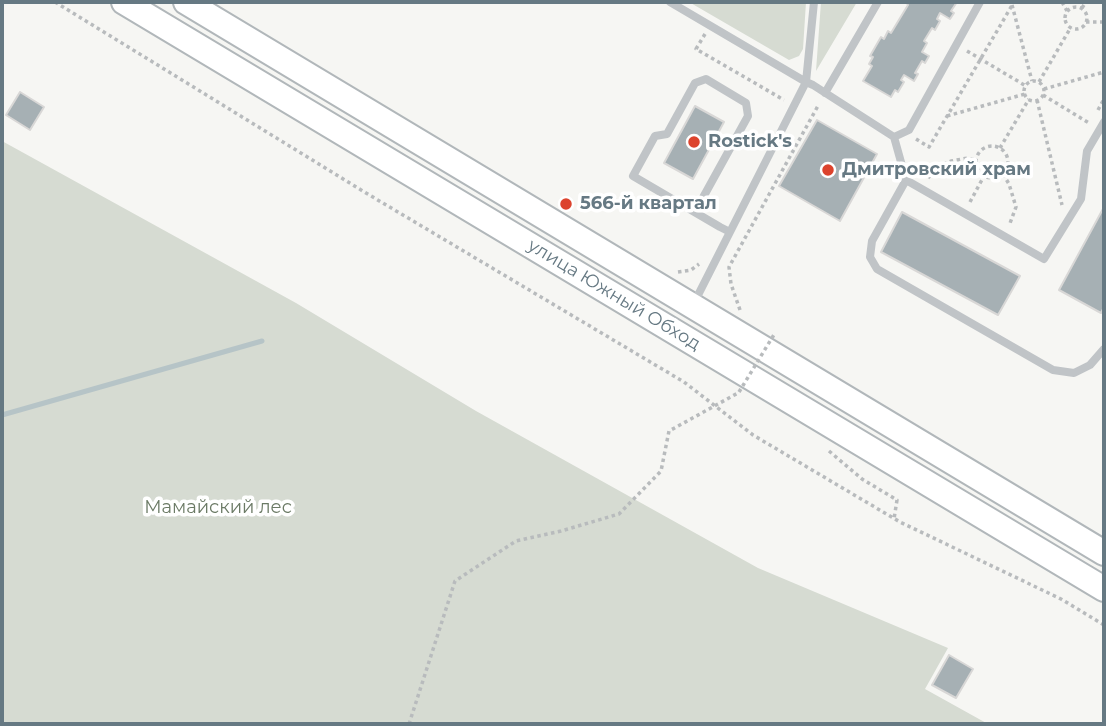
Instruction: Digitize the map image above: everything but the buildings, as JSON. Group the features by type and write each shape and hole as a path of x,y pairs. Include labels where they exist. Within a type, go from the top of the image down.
{"main road":[{"name":"улица Южный Обход","path":"124,2 1104,589"},
{"name":"улица Южный Обход","path":"186,2 1092,542"}],"lane":[{"path":"670,2 894,137 906,180 1044,259 1081,199 1087,151 1104,122"},
{"path":"692,305 806,82 814,2"},
{"path":"825,93 878,2"},
{"path":"894,137 909,130 980,2"},
{"path":"695,212 748,116 746,103 706,79 695,83 667,134 655,136 633,176 648,185 695,212 730,232"},
{"path":"906,180 872,241 870,257 877,269 1053,370 1074,373 1090,365 1104,349"}],"path":[{"path":"55,2 366,193 684,382 753,435 894,519 1061,598 1104,625"},
{"path":"1062,2 1067,10 1065,20 1071,27 1080,28 1086,22 1104,22"},
{"path":"1082,8 1086,2"},
{"path":"910,144 915,139 929,147 1013,3"},
{"path":"1013,3 1032,81"},
{"path":"1067,10 1077,6 1082,8 1086,12 1086,22"},
{"path":"1039,82 1071,27"},
{"path":"705,34 696,49 785,100 785,105"},
{"path":"956,45 1026,86"},
{"path":"1044,89 1104,72"},
{"path":"1032,81 1039,82 1044,89 1043,95 1037,100 1029,99 1025,94 1026,86 1032,81"},
{"path":"740,312 729,267 825,93"},
{"path":"947,116 1025,94"},
{"path":"1043,95 1090,123 1085,132"},
{"path":"1000,148 1029,99"},
{"path":"1037,100 1062,207 1066,198"},
{"path":"988,147 1000,148 1007,158 1006,169 1003,174 994,178 984,176 979,172 976,160 979,154 988,147"},
{"path":"928,178 939,166 951,161 968,158 976,160"},
{"path":"919,172 939,184"},
{"path":"1003,174 1016,207 1009,226"},
{"path":"979,209 969,203 984,176"},
{"path":"999,220 1017,230"},
{"path":"671,270 691,270 700,263"},
{"path":"408,724 455,581 516,541 619,514 660,471 669,431 739,392 775,332"},
{"path":"820,444 862,479 897,500 894,519"}],"green space":[{"path":"689,2 806,2 803,49 799,56 789,60"},
{"path":"821,2 857,2 816,71"},
{"name":"Мамайский лес","path":"2,141 296,303 476,411 758,568 948,648 925,689 988,724 2,724"}],"waterway":[{"path":"2,415 262,341"}],"place":[{"name":"Rostick's","path":"694,142"},
{"name":"Дмитровский храм","path":"828,170"},
{"name":"566-й квартал","path":"566,204"}]}
